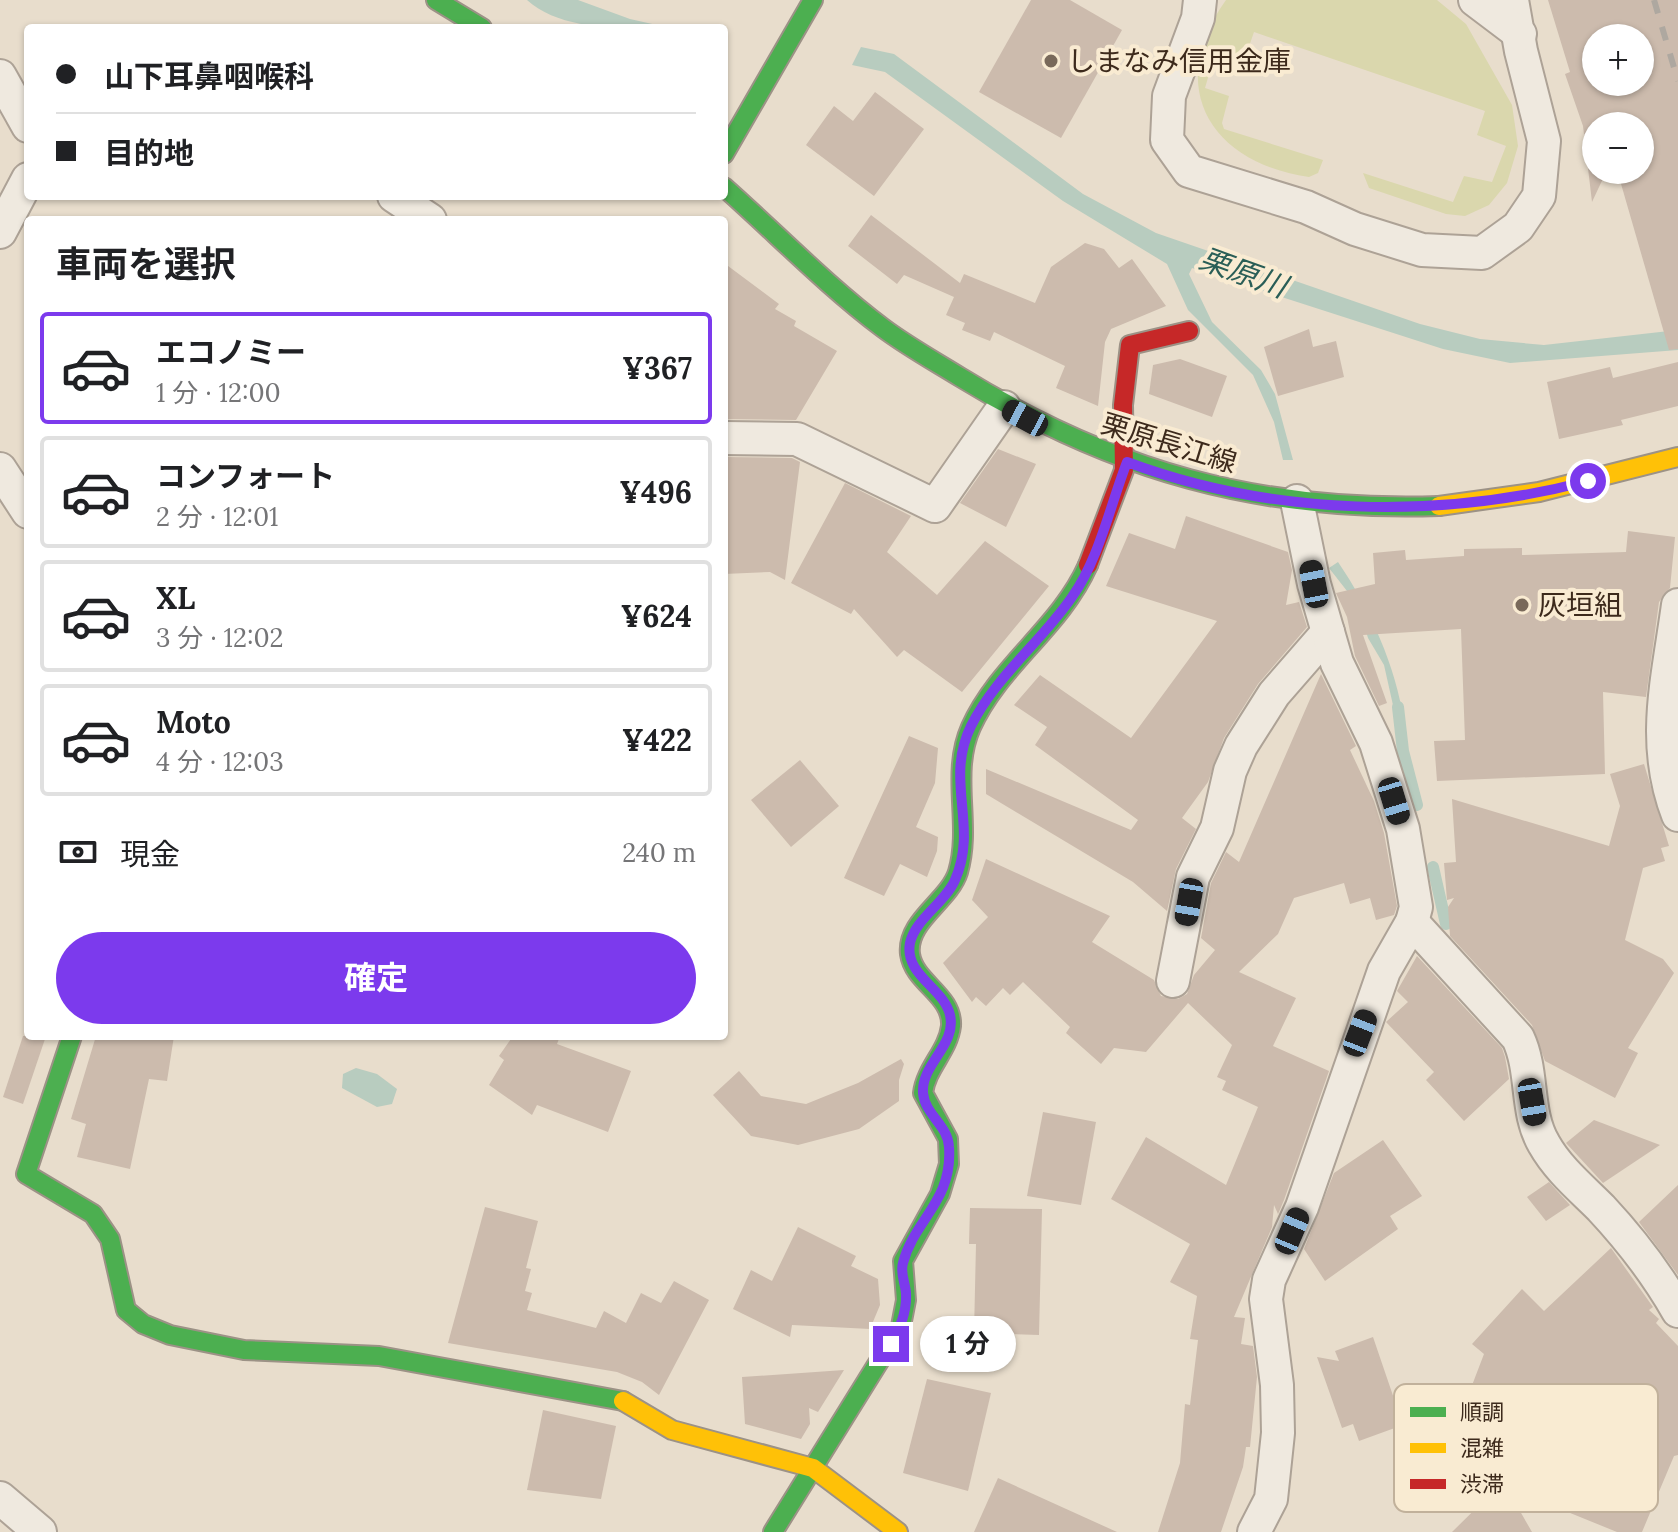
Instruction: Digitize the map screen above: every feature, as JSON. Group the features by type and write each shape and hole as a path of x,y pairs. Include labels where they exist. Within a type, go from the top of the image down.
{"street":[{"path":"728,147 813,0"},
{"path":"1475,0 1520,34"},
{"path":"1202,6 1169,96 1167,140 1189,171 1306,207 1355,229 1422,250 1482,253 1518,227 1539,196 1544,141 1521,51 1512,0"},
{"path":"436,11 481,17"},
{"path":"0,76 24,119"},
{"path":"0,232 24,187"},
{"path":"400,200 424,216"},
{"name":"栗原長江線","path":"729,203 883,328 1004,407 1068,440 1183,482 1234,493 1297,501 1411,507 1456,505 1558,489 1678,457"},
{"path":"773,1532 901,1326 905,1301 903,1259 933,1212 948,1173 948,1136 923,1093 926,1075 951,1033 951,1017 914,966 910,950 914,933 946,896 962,859 965,838 957,777 959,760 982,707 1074,595 1127,462 1123,406 1130,345 1189,331"},
{"path":"728,438 797,439 935,506 1004,407"},
{"path":"0,469 24,506"},
{"path":"1254,1532 1271,1499 1278,1433 1277,1385 1266,1299 1269,1280 1302,1207 1384,971 1412,922 1416,892 1403,829 1376,743 1337,663 1297,501"},
{"path":"1678,605 1661,731 1667,787 1678,815"},
{"path":"1173,981 1193,877 1217,828 1230,771 1241,746 1274,694 1328,632"},
{"path":"1412,922 1518,1038 1526,1056 1536,1128 1544,1145 1572,1181 1602,1210 1666,1290 1678,1311"},
{"path":"71,1040 26,1174 93,1211 104,1223 112,1239 122,1300 127,1311 151,1329 210,1346 352,1357 379,1356 612,1397 627,1402 647,1418 672,1430 813,1468 898,1532"},
{"path":"0,1498 40,1532"}],"shaded area":[{"path":"1226,0 1437,0 1466,24 1512,105 1518,146 1507,183 1489,205 1465,216 1446,214 1369,188 1363,173 1453,202 1464,176 1492,182 1506,146 1477,135 1485,111 1254,32 1245,58 1216,50 1205,88 1229,96 1222,123 1224,129 1323,160 1318,173 1309,177 1274,169 1246,156 1223,138 1207,116 1199,90 1199,62 1208,32"}],"water":[{"path":"527,0 578,0 652,24 582,24 541,10"},
{"name":"栗原川","path":"861,47 894,54 1083,194 1156,233 1420,324 1480,339 1544,345 1678,330 1678,350 1510,363 1443,349 1192,268 1189,274 1212,322 1261,370 1275,394 1293,460 1283,460 1274,422 1253,375 1188,310 1167,264 1063,201 885,72 852,65"},
{"path":"1338,562 1361,599 1380,639 1395,680 1404,722 1397,723 1384,665 1368,638 1358,605 1329,568"},
{"path":"356,1068 377,1074 397,1089 392,1104 377,1107 342,1088 343,1074"}],"building":[{"name":"しまなみ信用金庫","path":"1031,0 1070,0 1122,30 1061,138 979,92"},
{"path":"1548,0 1678,0 1678,349 1669,350 1621,184 1654,184 1654,112 1582,112 1582,123 1565,74 1570,72"},
{"path":"875,92 924,129 874,196 806,145 834,106 853,121"},
{"path":"1590,184 1600,184 1592,202"},
{"path":"871,215 960,283 964,274 1035,303 1051,267 1085,243 1104,249 1119,268 1132,259 1166,306 1111,329 1105,342 1098,406 1056,388 1065,366 994,332 990,341 962,330 965,323 946,315 954,297 904,275 897,284 848,246"},
{"path":"728,266 779,304 775,309 796,321 794,326 837,351 796,420 728,419"},
{"path":"1309,329 1313,347 1336,341 1344,377 1278,396 1264,347"},
{"path":"1180,359 1227,376 1212,417 1149,394 1153,365"},
{"path":"1678,362 1678,406 1621,420 1623,425 1559,439 1547,382 1610,367 1613,378"},
{"path":"998,449 1036,464 1006,527 960,503"},
{"path":"728,457 792,458 800,462 785,580 770,572 728,574"},
{"path":"845,483 911,516 887,552 937,595 985,541 1049,586 962,692 904,650 897,657 854,609 851,614 791,583"},
{"path":"1186,516 1288,552 1292,570 1286,605 1299,602 1307,627 1258,684 1224,738 1208,782 1182,818 1196,829 1176,869 1167,911 1133,882 986,794 986,769 1131,830 1138,820 1035,745 1047,727 1014,705 1040,675 1131,738 1217,621 1106,586 1129,533 1175,549"},
{"path":"1628,531 1675,537 1670,588 1659,602 1646,697 1603,692 1605,774 1437,781 1434,741 1465,740 1461,629 1363,635 1387,703 1379,706 1355,656 1347,617 1336,593 1375,584 1373,553 1405,550 1406,560 1464,556 1464,549 1522,548 1522,555 1626,552"},
{"path":"1321,674 1356,746 1350,750 1374,801 1384,833 1397,906 1394,915 1376,920 1370,898 1350,904 1344,883 1294,898 1278,934 1239,972 1296,998 1273,1046 1329,1071 1284,1200 1278,1214 1274,1205 1272,1227 1234,1317 1245,1318 1241,1344 1253,1346 1257,1377 1250,1447 1246,1447 1243,1467 1221,1532 1158,1532 1180,1463 1185,1404 1190,1405 1198,1340 1190,1339 1197,1296 1170,1282 1190,1244 1111,1199 1146,1137 1226,1185 1258,1107 1222,1090 1226,1081 1217,1077 1232,1045 1188,1003 1146,1052 1114,1048 1101,1064 1066,1033 1070,1027 1023,982 1010,995 1003,988 986,1006 976,997 972,1002 943,963 988,917 972,900 986,859 1110,916 1092,942 1154,980 1161,996 1178,999 1187,994 1194,975 1215,950 1201,938 1211,883 1226,852 1239,862"},
{"path":"909,736 938,748 935,783 916,827 938,837 937,851 927,877 900,864 884,896 844,878"},
{"path":"800,760 839,806 791,847 751,800"},
{"path":"1644,764 1669,846 1661,848 1665,861 1643,868 1625,940 1663,959 1674,973 1628,1048 1638,1053 1615,1098 1545,1061 1532,1025 1450,936 1448,907 1454,898 1447,900 1444,863 1456,862 1452,799 1609,846 1620,806 1610,774"},
{"path":"1417,956 1502,1048 1505,1057 1509,1079 1464,1121 1426,1080 1434,1072 1386,1022 1408,1002 1397,991"},
{"path":"23,1036 24,1040 45,1040 23,1104 3,1097"},
{"path":"95,1040 173,1040 167,1081 149,1079 130,1169 77,1157 86,1124 71,1119"},
{"path":"510,1040 558,1040 557,1044 631,1071 608,1132 537,1105 532,1115 489,1085 504,1060 499,1056"},
{"path":"901,1059 904,1064 899,1080 899,1101 859,1129 798,1145 751,1136 713,1095 739,1071 761,1096 806,1104 858,1083"},
{"path":"1043,1112 1096,1122 1081,1205 1027,1196"},
{"path":"1594,1120 1660,1145 1603,1183 1566,1143"},
{"path":"1383,1140 1422,1196 1390,1216 1398,1229 1325,1281 1304,1249 1334,1173"},
{"path":"1549,1182 1570,1205 1546,1221 1527,1197"},
{"path":"1678,1185 1678,1275 1639,1222"},
{"path":"485,1207 538,1221 526,1268 531,1269 525,1291 532,1293 527,1310 596,1328 604,1311 626,1323 641,1293 661,1303 674,1281 709,1300 659,1395 642,1382 617,1372 448,1343"},
{"path":"970,1208 1042,1209 1039,1335 974,1333 976,1244 969,1244"},
{"path":"798,1227 856,1256 851,1266 878,1279 880,1305 870,1329 792,1325 790,1337 733,1309 751,1270 772,1281"},
{"path":"1611,1248 1653,1307 1649,1310 1659,1319 1656,1323 1678,1346 1678,1455 1674,1456 1658,1494 1658,1384 1473,1384 1484,1354 1472,1344 1522,1289 1544,1311"},
{"path":"1373,1337 1394,1399 1394,1428 1359,1441 1353,1424 1342,1428 1317,1357 1339,1361 1335,1351"},
{"path":"844,1370 818,1412 809,1408 810,1424 801,1439 745,1424 742,1377"},
{"path":"927,1379 991,1393 968,1491 903,1473"},
{"path":"543,1410 616,1426 601,1499 527,1490"},
{"path":"998,1478 1117,1532 974,1532"},
{"path":"1472,1512 1520,1512 1532,1532 1452,1532"},
{"path":"1568,1512 1650,1512 1642,1532 1617,1532"}],"waterway":[{"path":"1398,707 1403,751 1417,805"},
{"path":"1433,867 1446,924"}],"railway":[{"path":"1654,0 1678,81"}],"traffic: fast":[{"path":"436,0 475,24"},
{"path":"728,147 813,0"},
{"path":"728,191 842,295 892,335 1017,410 1074,438 1131,461 1249,493 1310,502 1439,506"},
{"path":"773,1532 901,1326 906,1300 903,1261 940,1194 949,1164 948,1139 923,1093 949,1035 950,1015 940,997 918,973 910,954 915,931 958,872 963,836 961,781 965,745 971,727 997,684 1062,608 1088,565"},
{"path":"71,1040 26,1174 93,1214 110,1239 126,1310 143,1324 170,1335 244,1350 379,1356 623,1401"}],"traffic: slow":[{"path":"1439,506 1539,492 1678,457"},
{"path":"623,1401 672,1430 813,1468 898,1532"}],"traffic: jam":[{"path":"1088,565 1124,470 1123,405 1130,345 1189,331"}],"place":[{"name":"しまなみ信用金庫","path":"1051,61"},
{"name":"灰垣組","path":"1522,605"}],"route":[{"path":"891,1344 905,1311 906,1291 901,1270 903,1259 933,1212 948,1173 950,1148 947,1132 934,1116 923,1093 926,1075 951,1033 951,1017 914,966 910,950 914,933 946,896 962,859 965,819 957,777 959,760 971,726 982,707 1015,663 1049,628 1074,595 1127,462 1171,479 1234,493 1297,501 1411,507 1456,505 1558,489 1588,481"}]}
